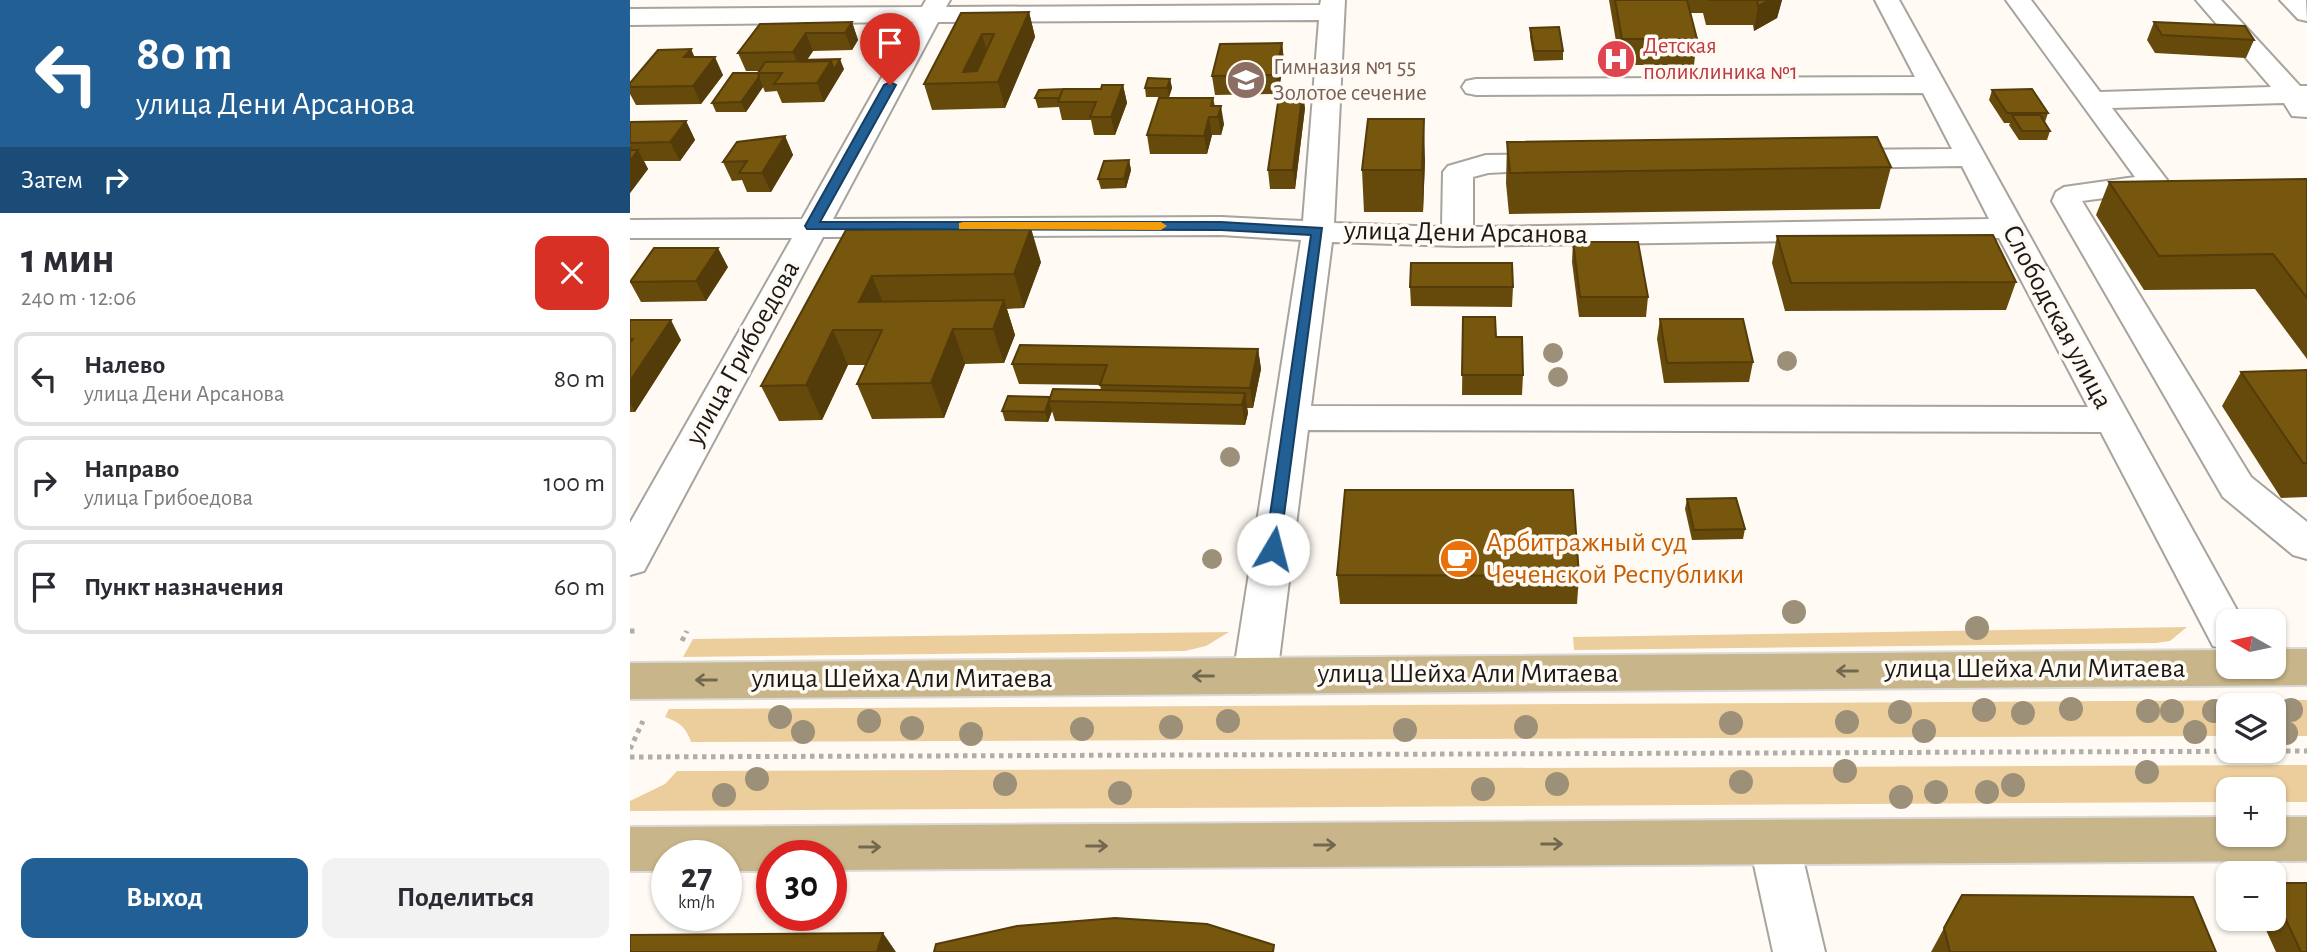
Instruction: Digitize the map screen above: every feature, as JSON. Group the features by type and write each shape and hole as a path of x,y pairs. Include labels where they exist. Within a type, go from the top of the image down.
{"main road":[{"name":"улица Шейха Али Митаева","path":"630,681 2216,667"},
{"name":"улица Шейха Али Митаева","path":"2286,667 2307,667"},
{"path":"630,849 2307,839"}],"street":[{"name":"Слободская улица","path":"1887,0 2216,612"},
{"path":"2018,0 2152,180 2145,185 2075,193 2067,198 2067,201 2237,487 2307,544"},
{"path":"2208,0 2302,102"},
{"path":"2292,0 2307,14"},
{"path":"630,18 933,7 1333,6 1318,231 1255,676"},
{"name":"улица Грибоедова","path":"630,559 933,7"},
{"path":"1476,87 1932,85"},
{"path":"2094,100 2302,102"},
{"path":"1812,159 1971,157"},
{"path":"1457,237 1458,172 1486,164 1581,162"},
{"name":"улица Дени Арсанова","path":"630,229 1221,226 1457,237 2008,228"},
{"path":"1292,418 2113,420"},
{"path":"1774,842 1799,952"}],"path":[{"path":"630,757 2307,751"}],"shaded area":[{"path":"2187,627 2170,641 2156,643 1574,650 1573,637"},
{"path":"1229,632 1206,646 1185,651 683,657 693,639"},
{"path":"2216,700 2216,736 691,742 681,726 665,717 669,709"},
{"path":"2286,700 2307,700 2307,736 2286,736"},
{"path":"2307,765 2307,802 2286,802 2286,777 2216,777 2216,802 630,811 630,801 665,784 677,771"}],"building":[{"path":"1615,0 1687,0 1697,39 1622,39"},
{"path":"1757,0 1770,0 1758,6"},
{"path":"1029,12 998,82 924,84 961,13","holes":["982,34 994,34 977,71 963,72"]},
{"path":"852,22 845,33 806,33 793,52 738,53 760,24"},
{"path":"2154,22 2245,26 2254,40 2162,35"},
{"path":"1559,27 1563,51 1534,51 1530,28"},
{"path":"1282,43 1276,75 1212,76 1220,44"},
{"path":"691,49 684,57 715,57 693,86 630,87 630,83 658,50"},
{"path":"840,59 834,70 831,61 800,62 800,60"},
{"path":"831,61 817,83 774,84 782,73 758,73 765,62"},
{"path":"733,73 758,73 759,77 741,102 712,103"},
{"path":"1148,78 1170,79 1167,88 1145,88"},
{"path":"1102,85 1123,85 1111,117 1090,117 1096,102 1058,102 1063,89 1101,89"},
{"path":"1063,89 1059,98 1035,98 1039,90"},
{"path":"1280,89 1303,89 1293,170 1268,170"},
{"path":"2032,89 2048,113 2007,113 1992,90"},
{"path":"1159,98 1213,98 1211,106 1221,106 1218,117 1209,117 1204,136 1147,135"},
{"path":"2012,115 2040,115 2050,131 2022,131"},
{"path":"1368,119 1424,119 1422,170 1362,170"},
{"path":"686,121 670,142 630,143 630,122"},
{"path":"785,136 762,173 739,173 747,161 723,162 737,142"},
{"path":"1877,137 1891,167 1510,173 1507,142"},
{"path":"630,150 638,150 630,161"},
{"path":"1129,160 1124,179 1098,179 1104,161"},
{"path":"2307,179 2307,298 2273,254 2159,256 2109,182"},
{"path":"1031,228 1014,274 872,276 859,302 1004,300 993,329 953,329 931,383 857,384 882,330 833,330 806,385 761,386 846,230"},
{"path":"1993,235 2016,282 1791,283 1777,236"},
{"path":"1573,242 1638,242 1648,297 1580,297"},
{"path":"654,248 718,248 696,281 630,282"},
{"path":"1411,263 1512,263 1513,287 1410,287"},
{"path":"1463,317 1495,317 1496,337 1522,337 1523,375 1462,375"},
{"path":"1660,319 1743,319 1753,362 1667,363"},
{"path":"630,320 671,320 630,381 630,343 633,339 630,339"},
{"path":"1020,345 1258,349 1250,388 1100,385 1107,365 1012,364"},
{"path":"2307,370 2307,463 2303,463 2241,372"},
{"path":"1053,389 1245,393 1242,405 1049,401"},
{"path":"1008,396 1050,397 1045,412 1002,411"},
{"path":"1345,490 1573,490 1579,576 1337,575"},
{"path":"1736,498 1745,529 1694,530 1687,499"},
{"path":"2286,883 2307,883 2307,952 2301,952 2286,920"},
{"path":"1962,895 2193,897 2216,952 1950,952 1944,928"},
{"path":"1115,918 1207,924 1274,945 1273,952 934,952 936,944 1017,926"},
{"path":"883,933 877,952 630,952 630,935"}],"slow traffic":[{"path":"963,226 1161,226"}],"place":[{"name":"Детская поликлиника №1","path":"1616,59"},
{"name":"Гимназия №1 55 Золотое сечение","path":"1246,80"},
{"name":"Арбитражный суд Чеченской Республики","path":"1459,559"}],"route":[{"path":"890,85 812,226 1221,226 1318,231 1273,549"}]}
